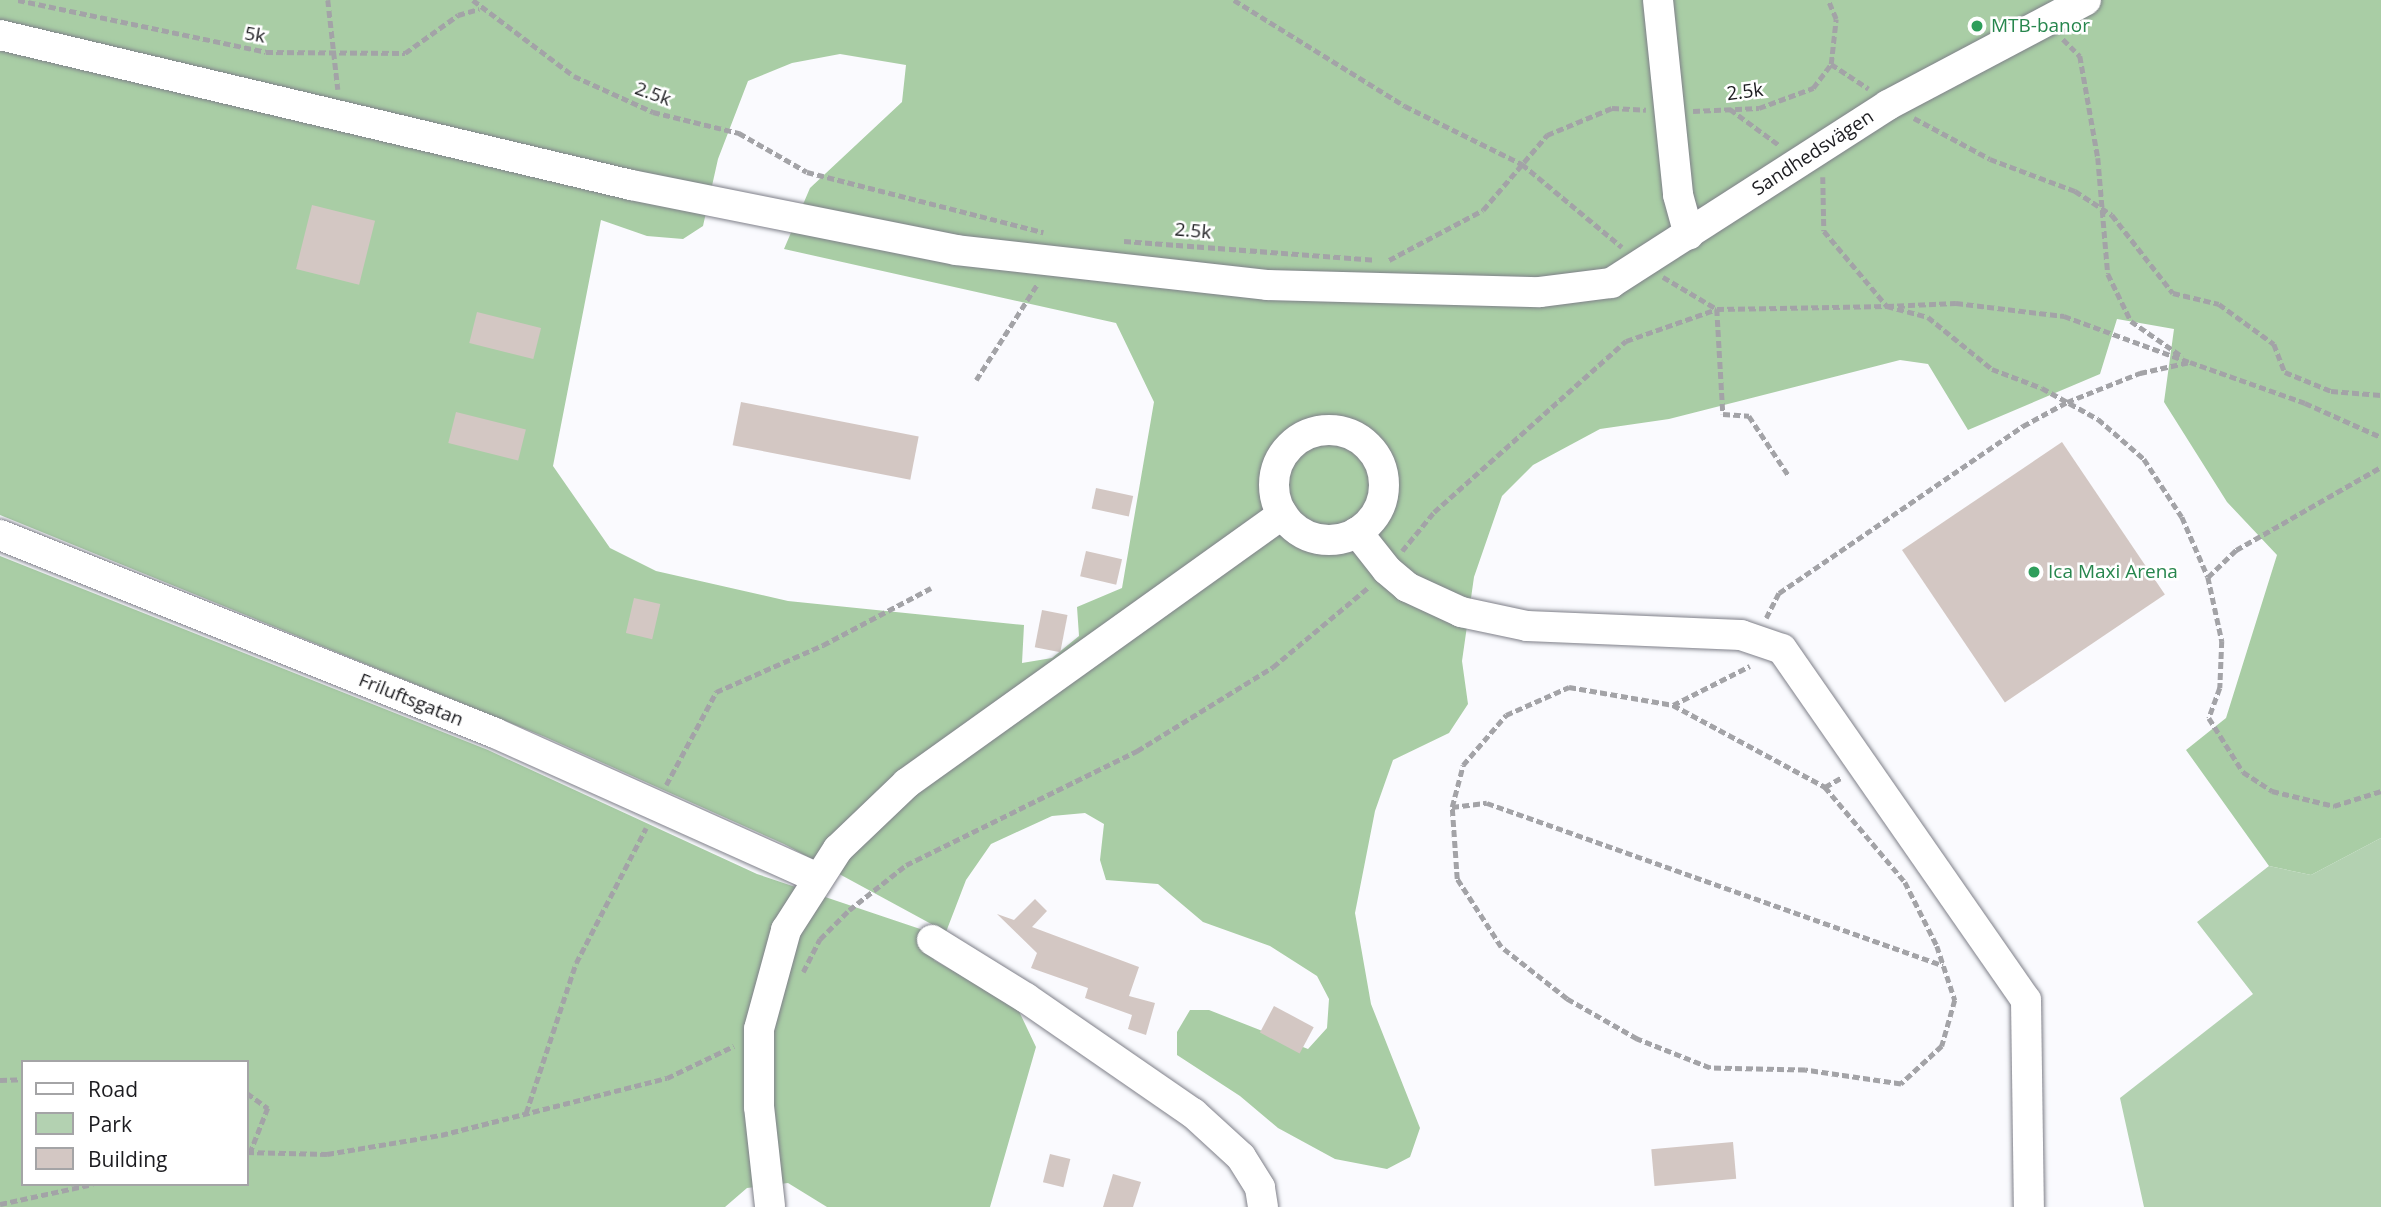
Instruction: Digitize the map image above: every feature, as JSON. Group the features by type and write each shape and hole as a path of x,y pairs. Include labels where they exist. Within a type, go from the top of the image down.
{"street":[{"path":"1658,0 1678,195 1689,236"},
{"name":"Sandhedsvägen","path":"0,35 631,185 956,250 1052,248 1267,285 1540,292 1611,283 1689,236 1800,160 1888,105 2085,0"},
{"path":"1319,430 1346,432 1374,453 1384,478 1376,513 1357,532 1341,538 1316,538 1294,527 1283,514 1274,480 1288,447 1319,430"},
{"path":"771,1207 758,1107 759,1029 778,951 818,878 838,849 907,783 1283,514"},
{"path":"1357,532 1387,570 1408,587 1443,606 1497,621 1772,644 2026,1000 2029,1207"},
{"name":"Friluftsgatan","path":"0,535 507,738 818,878"},
{"path":"932,940 1081,1034 1193,1113 1241,1157 1261,1188 1263,1207"}],"path":[{"name":"5k","path":"18,0 265,52 405,52 458,15 479,9"},
{"path":"328,0 331,52 343,116"},
{"name":"2.5k","path":"473,0 479,9 574,76 653,112 738,132 807,172 1052,248"},
{"path":"1234,0 1405,106 1522,164 1642,264 1717,309"},
{"path":"1828,0 1836,19 1831,64 1888,105 1990,159 2075,191 2102,208 2173,293 2218,304 2274,344 2285,372 2331,391 2381,395"},
{"path":"2045,21 2080,56 2102,208 2108,274 2132,321 2190,362"},
{"name":"2.5k","path":"1121,241 1393,261 1483,210 1547,135 1612,108 1671,112 1759,108 1813,88 1831,64"},
{"path":"1730,109 1823,177 1824,231 1886,306 1928,317 1992,369 2067,402 2098,419 2144,459 2182,517 2208,577 2222,642 2220,688 2209,718 2243,772 2272,791 2334,806 2381,791"},
{"path":"976,380 1052,248"},
{"path":"797,985 820,939 849,910 906,865 1137,751 1273,667 1387,570 1434,512 1626,341 1717,309 1956,303 2064,316 2305,403 2381,437"},
{"path":"1717,309 1723,414 1749,416 1789,476"},
{"path":"1673,705 1772,644 1767,612 1779,593 2012,433 2067,402 2140,373 2190,362"},
{"path":"2208,577 2236,550 2381,467"},
{"path":"1569,687 1673,705 1825,787 1905,882 1944,965 1955,1000 1942,1046 1901,1084 1805,1070 1710,1068 1637,1039 1567,999 1501,947 1457,879 1452,807 1463,765 1506,715 1569,687"},
{"path":"1452,807 1487,803 1944,965"},
{"path":"248,1094 268,1108 249,1152 327,1154 442,1135 667,1078 759,1029"},
{"path":"0,1080 21,1079"},
{"path":"0,1204 84,1186"}],"green space":[{"path":"0,0 2381,0 2381,838 2311,875 2269,866 2186,750 2226,718 2277,555 2227,502 2164,402 2174,329 2117,319 2100,374 1968,430 1928,364 1900,360 1669,419 1600,429 1533,465 1502,496 1474,577 1462,661 1468,704 1449,733 1393,760 1375,811 1355,913 1371,1004 1420,1128 1410,1157 1387,1169 1335,1159 1278,1128 1240,1096 1177,1055 1177,1032 1190,1010 1209,1010 1308,1049 1327,1028 1329,999 1317,976 1270,946 1203,922 1158,884 1106,880 1100,860 1104,824 1085,813 1052,816 991,844 966,880 946,932 784,844 545,737 0,515","holes":["840,54 906,65 902,102 810,188 784,249 1116,323 1154,402 1122,588 1077,607 1079,636 1052,658 1022,663 1024,625 788,601 656,571 610,548 553,466 601,220 647,236 683,239 703,226 718,159 748,81 792,63"]},
{"path":"0,556 488,750 757,874 941,936 934,960 1017,1007 1036,1047 990,1207 827,1207 788,1183 747,1188 725,1207 0,1207"},
{"path":"2381,838 2381,1207 2144,1207 2120,1098 2253,994 2197,922 2269,866 2311,875"}],"building":[{"path":"312,205 375,221 359,285 296,269"},
{"path":"477,312 541,328 533,359 469,343"},
{"path":"741,402 919,437 910,480 733,445"},
{"path":"456,412 526,429 518,460 448,443"},
{"name":"Ica Maxi Arena","path":"2062,442 2165,595 2005,702 1902,550"},
{"path":"1096,488 1133,496 1129,516 1092,509"},
{"path":"1086,551 1122,559 1116,585 1080,576"},
{"path":"634,598 660,604 652,639 626,633"},
{"path":"1042,610 1068,615 1060,652 1035,647"},
{"path":"1035,899 1047,911 1032,927 1139,967 1129,996 1155,1003 1146,1035 1128,1029 1132,1015 1085,998 1088,988 1031,968 1037,953 997,914 1014,920"},
{"path":"1274,1006 1314,1027 1300,1054 1260,1032"},
{"path":"1733,1142 1736,1179 1655,1186 1651,1149"},
{"path":"1050,1154 1070,1159 1063,1187 1043,1182"},
{"path":"1113,1174 1141,1182 1133,1207 1103,1207"}],"place":[{"name":"MTB-banor","path":"1977,26"},
{"name":"Ica Maxi Arena","path":"2034,572"}]}
